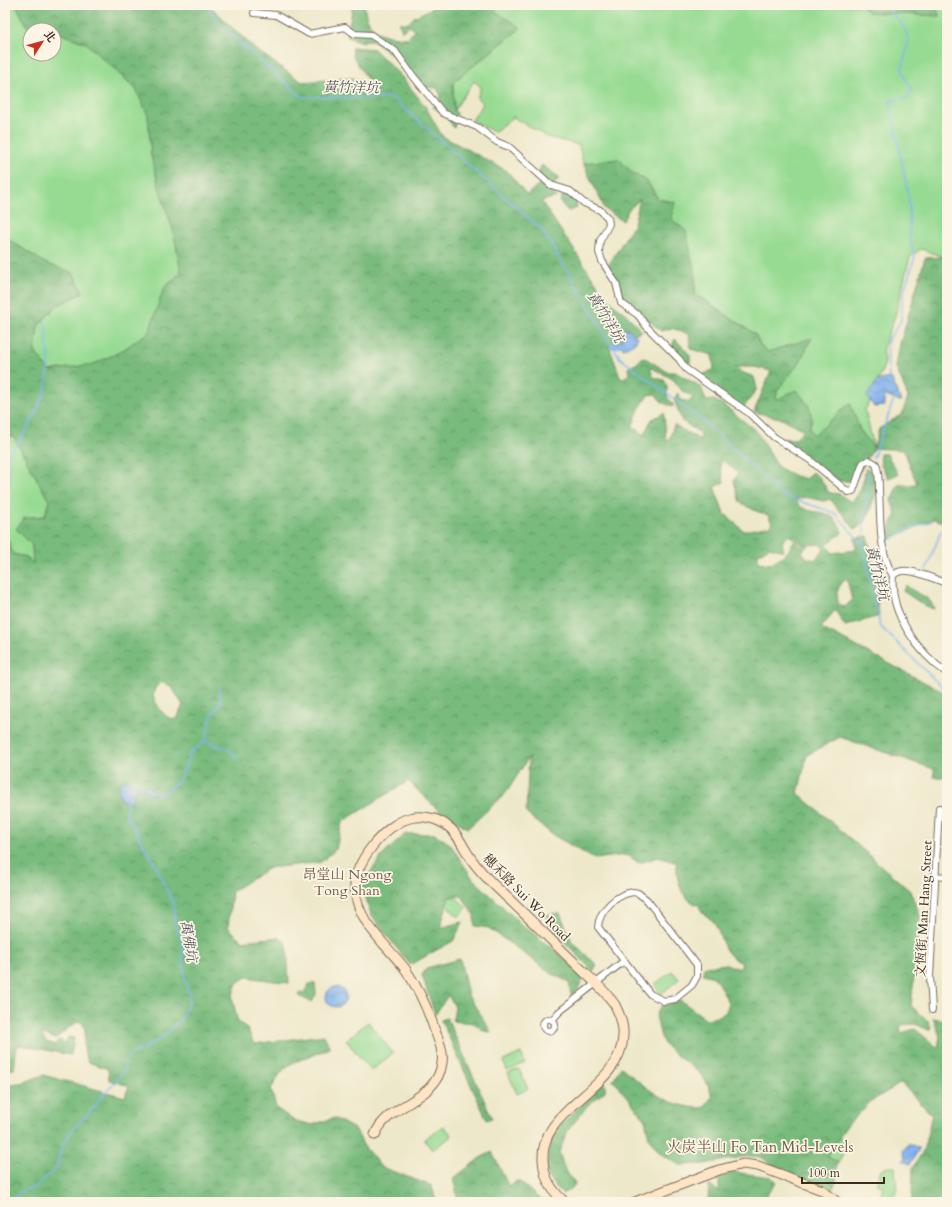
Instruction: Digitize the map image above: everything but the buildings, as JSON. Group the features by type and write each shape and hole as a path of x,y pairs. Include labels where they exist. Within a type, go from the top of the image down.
{"street":[{"path":"254,13 276,15 309,34 345,26 354,34 370,35 375,37 399,54 410,72 443,113 479,128 497,142 514,151 552,185 570,191 584,203 600,210 608,218 609,224 600,241 600,254 616,283 622,304 640,317 647,327 663,341 686,369 749,413 774,438 803,455 848,492 853,491 862,463 869,460 876,463 879,483 881,542 885,560 893,576 892,585 897,604 909,632 928,657 947,673"},
{"path":"893,576 895,573 904,570 947,582"},
{"name":"文恆街 Man Hang Street","path":"932,1010 930,977 940,808"},
{"name":"穗禾路 Sui Wo Road","path":"375,1135 381,1124 432,1087 439,1075 442,1062 441,1047 424,1000 405,969 365,919 358,906 355,894 355,882 360,866 375,844 395,825 410,818 422,817 433,819 449,827 457,836 481,872 595,983 613,1003 620,1015 623,1026 623,1039 618,1058 611,1068 560,1118 546,1140 543,1156 544,1170 553,1190 565,1202"},
{"path":"935,876 947,877"},
{"path":"627,893 638,893 647,900 694,959 697,964 698,976 692,985 675,999 664,1001 650,994 624,961 598,927 599,920 604,910 627,893"},
{"path":"552,1020 559,1012 624,961"},
{"path":"636,1202 719,1170 743,1164 758,1166 822,1190 837,1202"}],"green space":[{"path":"5,5 16,5 25,22 22,22 22,62 62,62 62,34 86,43 136,89 148,115 151,155 159,187 174,233 181,273 164,288 149,332 120,352 94,364 49,371 35,352 38,326 56,306 83,293 73,273 45,263 5,237"},
{"path":"16,5 209,5 256,50 302,82 352,78 372,87 353,56 352,47 374,49 401,76 425,106 442,136 507,171 527,195 540,183 557,197 541,201 607,299 625,313 642,331 609,346 621,379 629,375 628,368 636,364 643,357 668,372 675,372 701,387 706,401 714,400 725,406 757,432 778,467 795,476 806,479 812,472 820,478 829,493 839,494 851,502 860,491 866,468 875,474 876,493 865,523 855,529 830,499 824,501 805,497 795,500 801,507 807,510 825,514 835,519 842,533 827,544 832,553 856,550 855,538 868,536 879,616 845,626 835,610 821,628 947,694 947,777 934,777 934,769 840,737 807,755 798,793 910,891 920,915 911,1006 927,1020 931,1027 929,1030 915,1024 900,1025 901,1033 915,1029 938,1048 940,1036 933,1018 947,1020 947,1202 909,1202 912,1198 913,1167 923,1152 932,1115 901,1083 870,1102 845,1128 827,1157 837,1161 836,1182 831,1192 782,1172 761,1157 748,1156 704,1164 680,1165 661,1154 649,1138 645,1119 613,1080 621,1067 639,1082 668,1101 679,1105 703,1108 712,1097 709,1087 693,1067 665,1045 660,1035 656,1015 662,1005 671,1004 680,1000 706,1019 717,1017 724,1013 728,1004 723,991 714,977 703,974 704,967 726,964 740,969 742,963 731,956 724,947 715,924 704,914 699,905 688,899 684,894 677,876 677,863 658,857 639,863 625,855 595,859 553,835 526,813 529,757 506,793 468,828 439,811 408,781 342,822 336,849 321,862 269,868 232,891 228,927 242,941 280,937 287,945 289,983 246,977 237,983 232,997 237,1019 247,1029 254,1044 324,1035 330,1048 292,1063 281,1072 271,1089 276,1108 293,1120 312,1125 334,1118 356,1130 363,1145 381,1167 432,1186 436,1202 5,1202 5,1085 25,1082 43,1075 125,1097 129,1086 109,1080 108,1069 88,1062 84,1048 85,1029 80,1021 70,1026 55,1039 41,1034 46,1042 57,1045 57,1041 61,1040 65,1044 68,1037 74,1038 71,1055 20,1045 17,1046 14,1069 5,1070 5,534 13,554 26,557 33,564 32,545 16,529 24,518 45,516 49,501 14,437 5,435 5,237 45,263 73,273 83,292 56,306 38,326 35,352 49,371 94,364 120,352 149,332 164,288 181,273 174,233 159,187 151,155 148,115 136,89 86,43 62,34 62,22 25,22","holes":["650,367 673,379 683,392 693,396 690,402 681,400 678,393 674,399 682,421 700,433 701,440 674,425 670,438 666,441 664,413 651,420 644,435 632,427 639,409 648,395 656,394 663,403 674,406 667,397 667,385 664,380 653,377","723,460 738,473 734,481 740,502 756,511 768,515 772,523 771,526 744,531 724,513 714,487 724,482 720,465","788,535 803,545 801,547 794,541 787,553 770,564 758,562 758,554 769,547 784,551 782,542","819,544 824,549 815,560 807,558 802,552 808,545","847,579 852,600 845,607 838,604 837,593 841,582","161,682 171,686 183,705 177,719 169,718 160,708 153,697 155,688"]},
{"path":"353,5 364,5 369,22 373,27 377,31 390,36 407,38 415,31 410,26 402,31 399,23 409,23 414,17 439,5 486,5 521,28 453,82 454,110 457,113 454,128 445,115 433,107 441,96 437,88 417,87 402,66 391,54 378,44 370,40 363,42 347,37"},
{"path":"486,5 862,5 868,12 939,16 935,5 947,5 947,260 944,257 921,249 910,257 895,316 882,351 885,363 872,397 865,410 874,448 860,430 850,404 814,435 809,428 813,418 776,401 777,391 811,339 768,352 760,345 755,334 695,294 695,274 671,219 647,181 631,172 619,159 583,163 579,145 547,137 513,117 494,132 472,120 483,104 477,98 481,87 474,81 454,110 453,82 520,28"},
{"path":"862,5 935,5 940,16 868,12"},
{"path":"619,159 631,172 647,181 658,199 675,202 671,219 686,231 695,274 695,294 755,334 760,345 768,352 812,338 799,363 777,391 776,400 796,390 807,403 811,412 811,422 809,428 814,435 850,403 860,430 874,448 854,481 839,481 779,439 796,439 804,430 780,418 754,412 771,371 755,367 735,367 741,372 754,377 757,389 741,411 701,376 714,369 712,355 691,349 689,334 672,328 661,331 620,295 608,266 634,224 640,199 628,210 623,221 605,209 583,163"},
{"path":"542,165 560,178 555,182 553,191 551,186 535,179"},
{"path":"575,192 577,208 568,211 560,202 562,196"},
{"path":"945,257 947,260 947,523 933,519 884,542 896,514 891,500 898,485 917,484 904,450 874,448 879,429 902,414 908,397 896,367 900,344 925,258"},
{"path":"675,339 690,355 690,363 677,359 670,351"},
{"path":"5,435 14,437 49,501 45,516 24,518 32,545 33,564 26,557 13,554 5,534"},
{"path":"880,454 887,454 898,474 888,478 881,465"},
{"path":"906,585 926,597 934,609 925,606 903,591"},
{"path":"405,834 435,834 450,844 473,879 520,923 559,954 584,977 577,991 571,995 569,982 552,974 489,928 475,926 474,915 462,896 449,897 440,928 463,922 453,941 410,965 371,915 362,884 382,856"},
{"path":"450,891 467,908 458,917 441,899"},
{"path":"560,913 572,942 597,965 593,971 549,926 545,915"},
{"path":"460,959 468,995 491,1032 484,1031 474,1023 453,1021 455,1007 448,995 435,1015 422,975 427,968"},
{"path":"672,971 679,979 661,994 654,985"},
{"path":"315,983 316,994 312,1002 298,996 299,993 304,993 309,984"},
{"path":"447,1018 492,1118 487,1120 441,1020"},
{"path":"368,1022 393,1053 371,1071 346,1040"},
{"path":"521,1053 525,1063 507,1071 503,1061"},
{"path":"519,1069 528,1089 517,1094 508,1073"},
{"path":"603,1083 606,1086 605,1091 587,1106 568,1130 559,1152 564,1168 575,1184 572,1188 562,1194 552,1183 546,1170 550,1140 558,1128"},
{"path":"444,1126 452,1136 432,1150 424,1139"},
{"path":"838,1137 848,1143 837,1165 826,1159"},
{"path":"492,1152 509,1187 518,1180 543,1202 442,1202 458,1199 453,1179 480,1158"},
{"path":"886,1167 895,1167 897,1193 883,1202 879,1202 883,1186 876,1184 881,1170"},
{"path":"732,1172 771,1177 777,1182 767,1194 769,1202 708,1202 709,1185 719,1192 719,1178"}],"water":[{"path":"629,329 637,337 636,342 623,349 621,330"},
{"path":"889,378 892,379 901,402 884,395 884,406 874,407 867,396 877,381"},
{"path":"126,780 134,785 149,786 153,790 154,794 150,795 146,789 136,788 132,802 121,800 118,784"},
{"path":"336,987 343,990 346,997 343,1004 336,1007 329,1004 326,997 329,990"},
{"path":"909,1143 919,1149 910,1164 903,1161 905,1157 903,1151"}],"waterway":[{"name":"黃竹洋坑","path":"208,5 217,23 302,97 392,98 542,230 620,358 704,422 784,496 835,513 863,545 880,626 947,692"},
{"path":"884,5 902,24 909,39 902,71 912,90 907,98 890,101 909,199 910,241 915,256 903,294 901,321 887,342 889,380"},
{"path":"5,503 9,483 9,453 17,445 35,415 45,391 49,363 45,322"},
{"path":"613,346 630,342"},
{"path":"873,458 894,399"},
{"path":"863,544 868,472"},
{"path":"883,544 912,528 932,521"},
{"path":"926,570 941,531"},
{"path":"205,741 211,717 220,704 219,686"},
{"path":"153,792 163,794 179,781 187,764 189,754 205,741 231,751 237,759"},
{"name":"萬佛坑","path":"127,801 126,814 155,864 174,905 175,926 181,936 185,981 189,994 189,1002 181,1019 163,1037 151,1045 131,1054 127,1059"},
{"path":"9,1202 20,1192 34,1188 56,1169 62,1146 73,1129 95,1107 99,1099 115,1083 124,1070 125,1063"}],"district":[{"name":"昂堂山 Ngong Tong Shan","path":"347,882"},
{"name":"火炭半山 Fo Tan Mid-Levels","path":"760,1147"}]}
